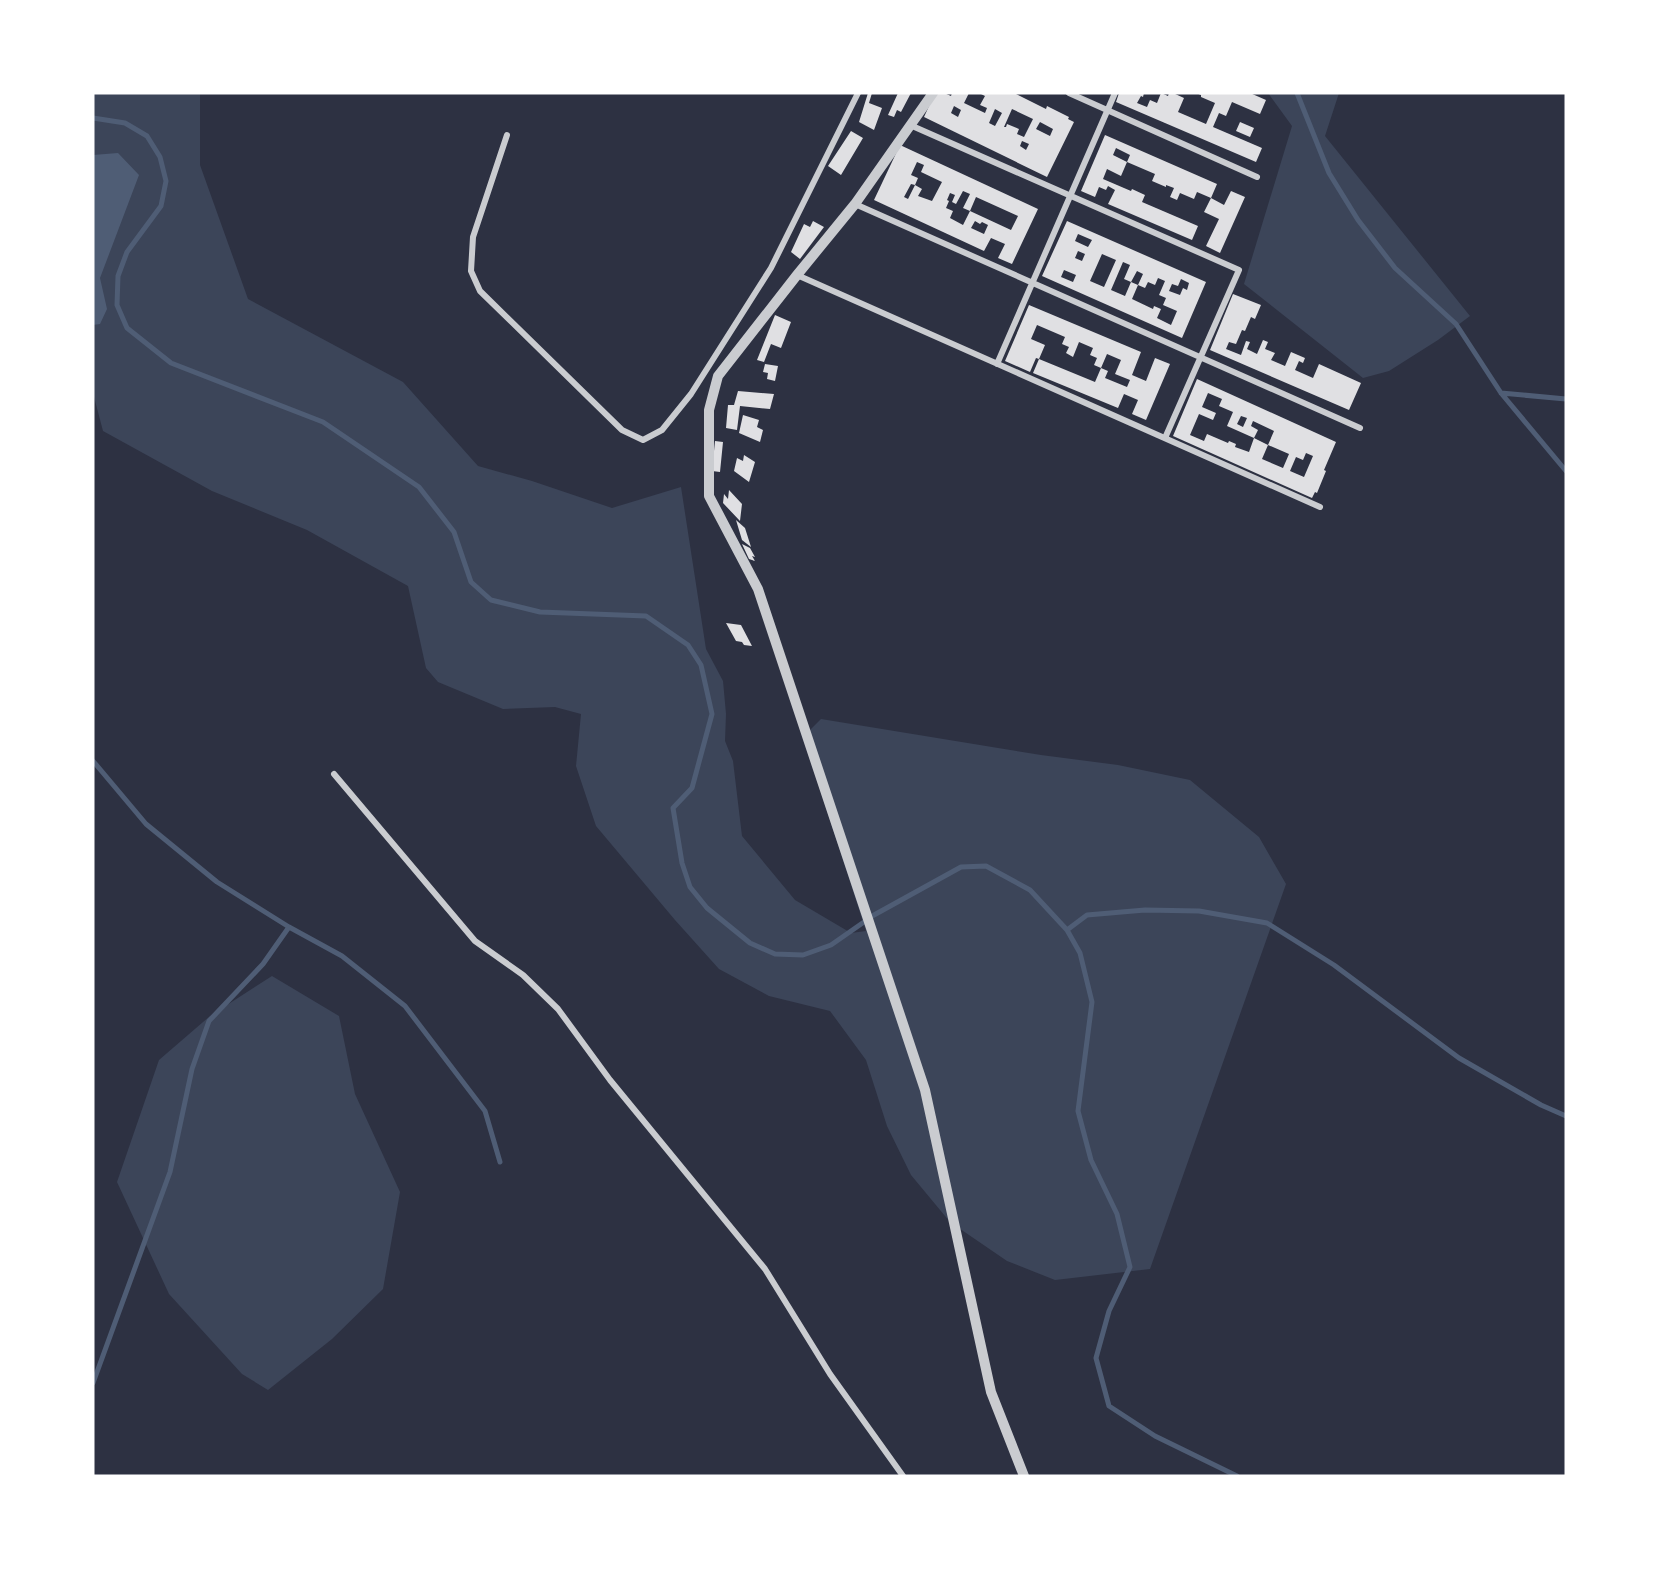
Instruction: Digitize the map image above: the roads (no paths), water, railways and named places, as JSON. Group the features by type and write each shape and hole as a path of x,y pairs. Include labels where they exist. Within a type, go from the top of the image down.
{"street":[{"path":"507,135 473,237 471,271 480,291 622,430 643,440 662,430 691,394 771,268 858,93"},
{"path":"933,93 855,204 718,376 709,410 709,496 758,589 925,1090 991,1392 1024,1476"},
{"path":"1069,93 1257,177"},
{"path":"997,364 1115,93"},
{"path":"910,125 1239,270 1165,438"},
{"path":"855,204 1360,428"},
{"path":"797,275 1320,507"},
{"path":"334,774 475,941 523,975 558,1009 610,1080 765,1269 830,1374 903,1476"}],"waterway":[{"path":"1297,93 1329,173 1358,220 1395,268 1456,324 1501,393 1566,471"},
{"path":"93,118 125,123 147,136 160,157 166,181 161,206 127,252 118,276 117,305 127,328 171,363 323,422 419,487 454,532 471,582 491,600 540,612 646,616 688,645 701,665 712,714 692,788 673,808 682,863 690,887 707,908 750,943 775,954 803,955 831,945 874,915 961,867 986,866 1030,890 1067,930 1080,953 1092,1002 1078,1111 1091,1160 1117,1214 1130,1267 1109,1311 1096,1358 1109,1406 1155,1436 1237,1476"},
{"path":"1501,393 1566,399"},
{"path":"93,761 146,824 217,882 289,927 342,956 405,1006 485,1111 500,1162"},
{"path":"1067,930 1087,915 1145,910 1199,911 1267,923 1334,965 1459,1058 1541,1105 1566,1116"},
{"path":"93,1383 170,1172 192,1069 209,1021 263,964 289,927"}]}
